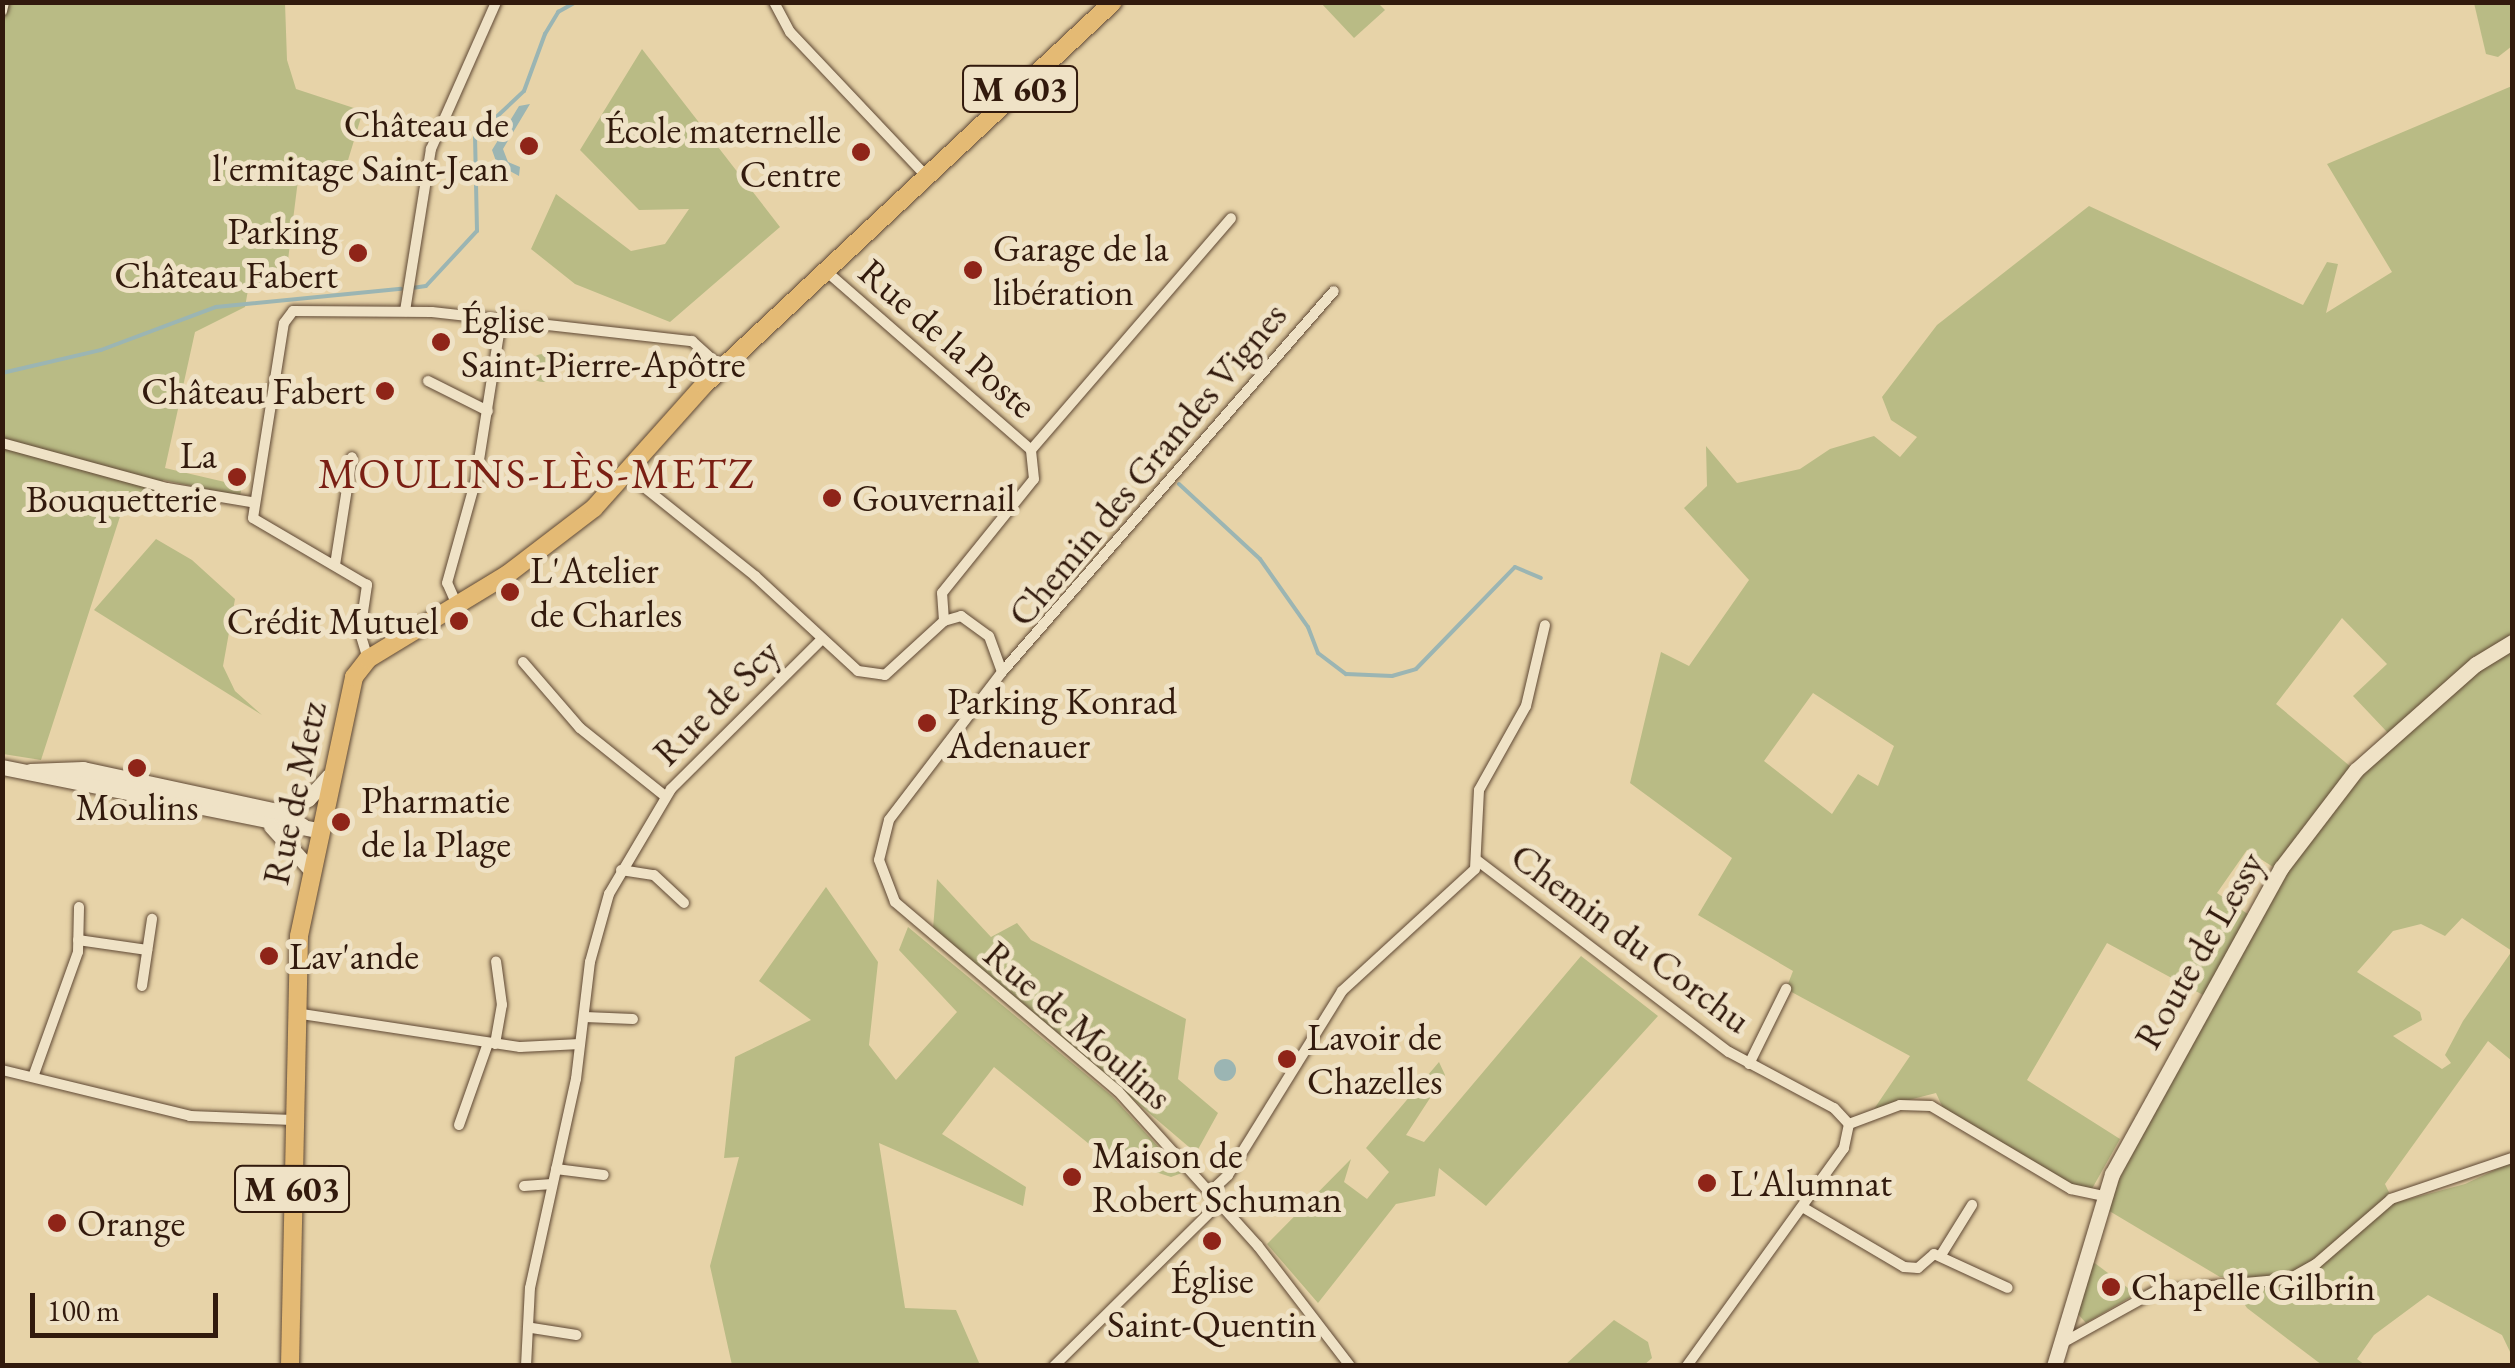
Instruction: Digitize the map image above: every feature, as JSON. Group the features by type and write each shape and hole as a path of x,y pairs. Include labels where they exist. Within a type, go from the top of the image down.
{"main road":[{"name":"M 603","path":"368,659 457,605 575,523 722,368 1113,2"},
{"name":"Rue de Metz","path":"295,1012 311,829 329,776 344,701 368,659"},
{"name":"M 603","path":"290,1366 295,1012"}],"street":[{"path":"2,11 4,2"},
{"path":"405,311 411,240 431,149 496,2"},
{"path":"774,2 790,32 926,176"},
{"path":"944,620 938,606 942,593 1034,479 1031,450 1231,218"},
{"name":"Rue de la Poste","path":"826,271 1031,450"},
{"name":"Chemin des Grandes Vignes","path":"1002,672 1334,291"},
{"path":"368,659 360,632 369,594 361,578 262,527 251,502 287,316 300,308 405,311 692,342 722,368"},
{"path":"457,605 447,582 488,411 501,322"},
{"path":"428,381 488,411"},
{"path":"2,443 166,488 251,502"},
{"path":"335,565 352,457"},
{"path":"624,471 858,671 876,677 892,671 944,620 961,616 976,623 996,650 1002,672"},
{"path":"1209,1192 1228,1174 1342,992 1412,921 1459,886 1478,861 1478,790 1526,706 1545,624"},
{"name":"Rue de Scy","path":"523,662 580,728 666,797 822,639"},
{"name":"Route de Lessy","path":"2054,1366 2066,1341 2104,1196 2265,894 2320,812 2356,770 2476,664 2512,642"},
{"name":"Rue de Moulins","path":"1002,672 928,765 881,840 884,878 912,921 1118,1091 1258,1246 1350,1366"},
{"path":"2,766 26,772 82,769 311,829"},
{"path":"274,818 308,799 329,776"},
{"path":"526,1366 532,1328 530,1288 585,1018 590,962 621,870 666,797"},
{"path":"274,818 310,869"},
{"name":"Chemin du Corchu","path":"1478,861 1749,1064 1834,1108 1849,1124"},
{"path":"621,870 654,875 684,903"},
{"path":"33,1078 78,940 79,907"},
{"path":"142,986 152,919"},
{"path":"78,940 147,950"},
{"path":"459,1125 491,1044 502,994 496,961"},
{"path":"1749,1064 1786,989"},
{"path":"295,1012 491,1044 580,1044"},
{"path":"585,1018 633,1019"},
{"path":"2,1070 190,1116 294,1120"},
{"path":"1687,1366 1804,1208 1844,1148 1849,1124 1900,1105 1931,1106 2070,1189 2104,1196"},
{"path":"2066,1341 2156,1291 2288,1279 2316,1264 2391,1199 2512,1158"},
{"path":"556,1169 604,1175"},
{"path":"524,1186 552,1184"},
{"path":"1054,1366 1217,1205"},
{"path":"1804,1208 1911,1270 1941,1255 1972,1205"},
{"path":"1941,1255 2008,1288"},
{"path":"532,1328 576,1335"}],"green space":[{"path":"4,3 285,3 287,60 296,89 363,111 345,170 298,180 285,284 248,290 245,307 195,332 165,468 242,486 240,496 163,480 158,501 127,495 41,760 3,754"},
{"path":"1321,3 1378,3 1385,10 1354,38"},
{"path":"2474,3 2512,3 2512,46 2498,57 2486,54"},
{"path":"642,49 780,227 670,322 575,284 531,249 556,194 631,251 665,244 689,209 639,210 580,150"},
{"path":"2512,86 2512,951 2512,1061 2488,1041 2385,1184 2394,1203 2465,1184 2512,1162 2512,1356 2502,1335 2428,1295 2374,1335 2357,1359 2365,1365 2322,1365 2247,1308 2241,1299 2257,1291 2256,1278 2220,1277 2106,1209 2203,995 2107,943 2027,1080 2120,1139 2089,1194 1948,1119 1936,1093 1874,1109 1910,1056 1786,989 1793,971 1698,915 1732,858 1630,783 1661,652 1689,666 1749,580 1684,508 1707,486 1706,446 1737,483 1800,469 1830,449 1874,436 1900,457 1917,437 1891,420 1882,397 1937,325 2089,206 2303,305 2327,262 2338,264 2326,313 2392,272 2327,164","holes":["2342,618 2387,664 2353,696 2388,733 2351,767 2276,704","1813,693 1894,746 1878,786 1858,774 1832,814 1764,761","2247,850 2273,867 2252,917 2217,893","2462,918 2512,951 2463,1021 2445,1055 2451,1063 2442,1069 2393,1036 2422,1020 2420,1012 2357,972 2393,931 2421,924 2445,936"]},
{"path":"543,354 553,358 557,368 553,378 543,382 533,378 529,368 533,358"},
{"path":"156,539 192,560 235,599 223,666 235,691 262,715 94,610"},
{"path":"937,879 991,937 1017,923 1031,940 1186,1019 1178,1079 1218,1113 1196,1153 933,929"},
{"path":"826,887 878,962 869,1045 896,1080 957,1012 899,950 908,927 1112,1096 1182,1173 1171,1177 1125,1162 1120,1169 994,1067 942,1134 1026,1187 1023,1206 879,1143 905,1308 956,1310 980,1365 732,1365 710,1266 739,1157 724,1158 735,1057 811,1020 759,981"},
{"path":"1581,956 1658,1016 1486,1206 1439,1168 1435,1196 1396,1204 1318,1303 1267,1244 1351,1159 1344,1182 1367,1199 1389,1172 1366,1148 1439,1062 1445,1075 1406,1135 1424,1142"},
{"path":"2092,1261 2136,1294 2086,1323 2077,1313"},
{"path":"1614,1320 1648,1342 1652,1358 1644,1365 1565,1365"}],"water":[{"path":"530,104 503,149 508,162 520,167 519,176 497,164 492,150 519,106"},
{"path":"1225,1059 1233,1062 1233,1078 1225,1081 1217,1078 1214,1070 1217,1062"}],"waterway":[{"path":"412,288 426,286 477,231 475,137 524,91 545,34 558,12 576,2"},
{"path":"2,373 101,350 216,307 401,289"},
{"path":"1179,484 1260,559 1308,627 1318,653 1346,674 1392,676 1416,669 1515,567 1541,578"}],"place":[{"name":"Château de l'ermitage Saint-Jean","path":"529,146"},
{"name":"École maternelle Centre","path":"861,152"},
{"name":"Parking Château Fabert","path":"358,253"},
{"name":"Garage de la libération","path":"973,270"},
{"name":"Église Saint-Pierre-Apôtre","path":"441,342"},
{"name":"Château Fabert","path":"385,391"},
{"name":"La Bouquetterie","path":"237,477"},
{"name":"Gouvernail","path":"832,498"},
{"name":"L'Atelier de Charles","path":"510,592"},
{"name":"Crédit Mutuel","path":"459,621"},
{"name":"Parking Konrad Adenauer","path":"927,723"},
{"name":"Moulins","path":"137,768"},
{"name":"Pharmatie de la Plage","path":"341,822"},
{"name":"Lav'ande","path":"269,956"},
{"name":"Lavoir de Chazelles","path":"1287,1059"},
{"name":"Maison de Robert Schuman","path":"1072,1177"},
{"name":"L'Alumnat","path":"1707,1183"},
{"name":"Orange","path":"57,1223"},
{"name":"Église Saint-Quentin","path":"1212,1241"},
{"name":"Chapelle Gilbrin","path":"2111,1287"}],"district":[{"name":"MOULINS-LÈS-METZ","path":"537,474"}]}
